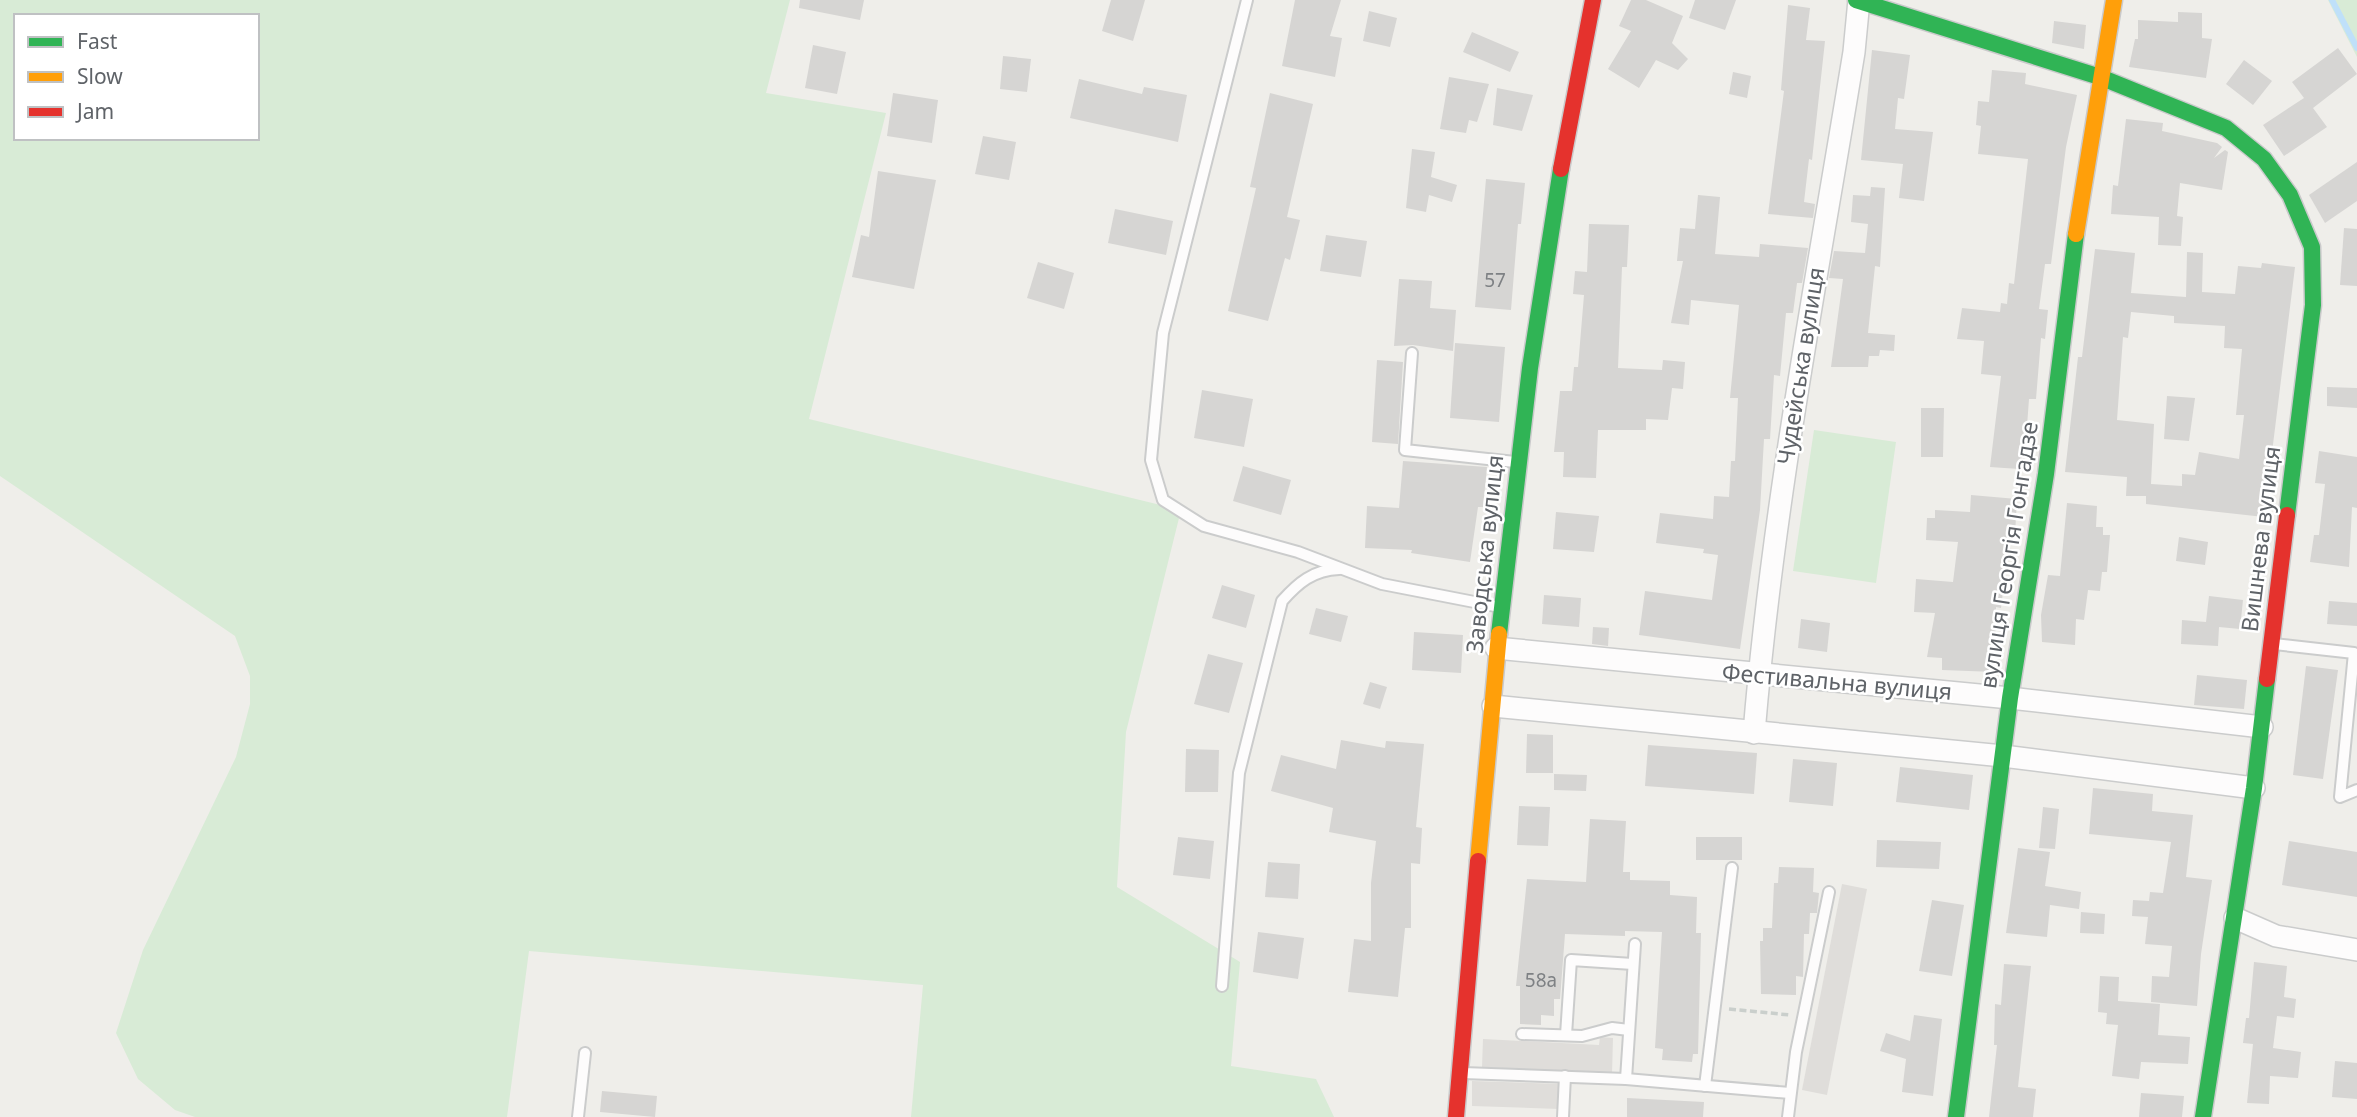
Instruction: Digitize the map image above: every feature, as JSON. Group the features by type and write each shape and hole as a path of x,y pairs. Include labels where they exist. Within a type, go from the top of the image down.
{"street":[{"name":"Заводська вулиця","path":"1456,1117 1500,607 1534,338 1577,67 1593,0"},
{"name":"Вишнева вулиця","path":"1858,0 2100,77 2226,128 2263,159 2277,177 2290,195 2312,247 2313,305 2262,727 2203,1117"},
{"name":"Чудейська вулиця","path":"1754,733 1790,430 1852,66 1858,0"},
{"name":"вулиця Георгія Гонгадзе","path":"1956,1117 2010,698 2046,474 2073,250 2114,0"},
{"name":"Фестивальна вулиця","path":"1496,648 2010,698 2262,727"},
{"path":"1493,706 2003,756 2254,788"},
{"path":"2235,918 2276,936 2357,950"}],"lane":[{"path":"1247,0 1163,333 1151,460 1163,500 1204,526 1298,552 1382,584 1500,607"},
{"path":"1412,353 1405,450 1518,462"},
{"path":"1222,986 1239,773 1282,601 1300,581 1322,571 1352,572"},
{"path":"2271,643 2354,653 2340,797 2357,790"},
{"path":"1705,1086 1732,868"},
{"path":"1788,1117 1790,1093 1829,892"},
{"path":"1626,1079 1635,944"},
{"path":"1566,1035 1571,960 1633,964"},
{"path":"1522,1034 1582,1036 1612,1028 1629,1030"},
{"path":"578,1117 585,1053"},
{"path":"1460,1073 1626,1079 1790,1093"},
{"path":"1563,1117 1564,1076"}],"path":[{"path":"1716,1008 1805,1017"}],"shaded area":[{"path":"1842,884 1867,889 1827,1095 1802,1090"},
{"path":"1600,1037 1613,1038 1612,1074 1482,1067 1483,1039 1599,1045"},
{"path":"1472,1081 1560,1084 1559,1109 1472,1106"}],"green space":[{"path":"0,0 790,0 766,93 886,113 809,419 1181,510 1126,732 1117,887 1240,962 1231,1066 1316,1079 1334,1117 911,1117 923,985 529,951 507,1117 195,1117 175,1110 138,1079 116,1033 143,950 236,757 250,704 250,676 235,636 0,476"},
{"path":"2328,0 2357,0 2357,57"},
{"path":"1814,430 1896,442 1876,583 1793,571"}],"building":[{"path":"800,0 864,0 860,20 799,8"},
{"path":"1111,0 1145,0 1133,41 1102,31"},
{"path":"1295,0 1341,0 1330,36 1342,38 1335,77 1282,66"},
{"path":"1631,0 1646,0 1683,16 1672,43 1688,59 1678,70 1656,60 1639,88 1608,69 1631,31 1619,26"},
{"path":"1695,0 1736,0 1725,30 1689,18"},
{"path":"1788,5 1810,8 1806,40 1825,41 1812,160 1809,159 1804,202 1815,204 1813,218 1768,214 1784,91 1781,90"},
{"path":"1369,11 1397,18 1390,47 1363,41"},
{"path":"2178,12 2202,13 2202,38 2212,39 2206,78 2129,67 2135,39 2138,39 2138,20 2178,22"},
{"path":"2054,21 2086,25 2084,49 2052,43"},
{"path":"1472,32 1519,52 1510,72 1463,52"},
{"path":"813,45 846,52 837,94 805,88"},
{"path":"2338,48 2357,74 2313,108 2327,127 2284,156 2263,125 2304,98 2292,82"},
{"path":"1872,50 1910,55 1904,99 1898,98 1895,129 1933,132 1924,201 1899,198 1903,164 1861,160"},
{"path":"1003,56 1031,59 1027,92 1000,89"},
{"path":"2244,60 2272,81 2253,105 2226,84"},
{"path":"1992,70 2026,73 2025,84 2077,95 2066,147 2051,264 2045,264 2039,309 2048,310 2045,339 2041,338 2036,399 2029,399 2024,467 2019,469 1990,467 2001,376 1981,374 1984,341 1957,339 1962,308 2000,312 2001,303 2007,304 2009,283 2014,284 2028,159 1978,154 1981,126 1976,125 1978,101 1989,102"},
{"path":"1733,72 1751,76 1747,98 1729,94"},
{"path":"1449,77 1489,84 1477,122 1469,120 1466,133 1440,129"},
{"path":"1079,79 1142,94 1144,87 1187,95 1178,142 1070,118"},
{"path":"1497,88 1533,95 1522,131 1493,125"},
{"path":"893,93 938,100 932,143 887,136"},
{"path":"1270,93 1313,104 1287,217 1300,220 1290,260 1285,258 1268,321 1228,311 1256,188 1250,187"},
{"path":"2126,119 2163,123 2162,131 2217,143 2222,147 2214,158 2225,150 2228,152 2222,190 2180,183 2177,216 2183,217 2181,246 2158,245 2159,217 2111,214 2113,185 2118,186"},
{"path":"983,136 1016,142 1009,180 975,174"},
{"path":"1412,149 1435,152 1431,177 1457,185 1452,202 1429,195 1426,212 1406,208"},
{"path":"2357,162 2357,201 2325,223 2309,195"},
{"path":"878,171 936,180 914,289 852,277 861,235 869,237"},
{"path":"1486,179 1525,183 1521,224 1518,224 1511,310 1475,307"},
{"path":"1871,187 1885,188 1880,267 1875,266 1868,333 1895,335 1894,351 1880,350 1879,356 1869,356 1868,367 1831,367 1843,279 1829,278 1834,251 1865,253 1868,224 1851,222 1853,195 1870,196"},
{"path":"1698,195 1720,197 1715,254 1759,257 1760,244 1808,248 1802,283 1797,283 1793,313 1786,313 1780,376 1774,375 1770,439 1764,439 1760,510 1740,649 1639,635 1645,591 1712,600 1718,555 1703,553 1704,549 1656,543 1660,513 1713,519 1714,496 1729,497 1731,461 1735,461 1738,398 1730,398 1739,305 1691,300 1689,325 1671,323 1683,261 1677,261 1680,228 1695,229"},
{"path":"1115,209 1173,221 1166,255 1108,243"},
{"path":"1589,224 1629,225 1627,267 1622,267 1618,368 1662,370 1663,360 1685,362 1683,389 1672,388 1668,420 1646,419 1646,430 1598,430 1596,478 1563,477 1564,452 1554,452 1560,391 1572,391 1574,367 1578,367 1584,295 1573,294 1575,271 1587,272"},
{"path":"2344,228 2357,229 2357,286 2340,285"},
{"path":"1326,235 1367,241 1361,277 1320,271"},
{"path":"2095,249 2135,253 2131,293 2186,297 2187,252 2203,253 2202,292 2235,294 2238,266 2261,268 2262,263 2295,267 2264,517 2146,504 2146,496 2126,496 2127,477 2065,472 2078,357 2082,357","holes":["2131,312 2174,316 2174,323 2225,326 2224,348 2242,349 2236,415 2244,415 2239,459 2199,452 2195,475 2182,474 2182,486 2151,484 2154,424 2117,420 2123,337 2128,338"]},
{"path":"1038,262 1074,273 1064,309 1027,298"},
{"path":"1399,279 1432,281 1430,308 1456,310 1453,351 1413,345 1394,346"},
{"path":"1455,343 1505,347 1499,422 1450,418"},
{"path":"1377,360 1403,362 1398,444 1372,442"},
{"path":"2327,387 2357,388 2357,408 2327,406"},
{"path":"1202,390 1253,399 1244,447 1194,438"},
{"path":"2167,396 2195,398 2189,441 2164,439"},
{"path":"1921,408 1944,408 1943,457 1921,457"},
{"path":"2319,451 2357,457 2357,508 2352,507 2349,567 2310,562 2314,535 2319,535 2325,484 2315,483"},
{"path":"1403,461 1487,467 1483,507 1478,507 1470,562 1411,553 1412,550 1365,548 1367,506 1399,508"},
{"path":"1243,466 1291,480 1281,515 1233,501"},
{"path":"1971,495 2017,499 2015,535 2010,535 2001,608 1996,607 1995,672 1942,670 1942,658 1927,657 1935,613 1914,612 1916,579 1953,582 1958,542 1926,540 1927,518 1935,518 1935,510 1970,512"},
{"path":"2067,503 2097,506 2096,527 2103,527 2103,535 2110,535 2107,572 2102,572 2100,591 2088,590 2084,620 2076,619 2075,645 2042,642 2041,615 2048,575 2060,576"},
{"path":"1556,512 1599,516 1594,552 1553,549"},
{"path":"2179,537 2208,542 2205,565 2176,561"},
{"path":"1222,585 1255,595 1246,628 1212,618"},
{"path":"1544,595 1581,598 1579,627 1542,624"},
{"path":"2209,596 2243,600 2240,629 2219,627 2218,646 2181,644 2182,620 2206,622"},
{"path":"2329,601 2357,603 2357,626 2327,624"},
{"path":"1316,608 1348,616 1341,642 1309,634"},
{"path":"1801,619 1830,623 1827,652 1798,648"},
{"path":"1593,627 1609,628 1608,646 1592,644"},
{"path":"1414,632 1463,635 1461,673 1412,670"},
{"path":"1208,654 1243,663 1229,713 1194,704"},
{"path":"2306,666 2338,670 2323,779 2293,775"},
{"path":"2197,675 2247,680 2244,709 2194,705"},
{"path":"1370,682 1387,687 1380,709 1363,704"},
{"path":"1527,734 1553,735 1553,773 1526,773"},
{"path":"1341,740 1385,748 1386,741 1424,744 1416,827 1422,828 1420,864 1411,863 1411,928 1405,928 1398,997 1348,992 1354,939 1371,941 1371,883 1376,841 1329,832 1333,808 1271,791 1281,755 1336,769"},
{"path":"1648,745 1757,753 1754,794 1645,786"},
{"path":"1186,749 1219,750 1218,792 1185,792"},
{"path":"1793,759 1837,763 1833,806 1789,802"},
{"path":"1900,767 1973,775 1969,810 1896,802"},
{"path":"1554,774 1587,775 1586,791 1554,790"},
{"path":"2093,788 2153,794 2152,811 2193,815 2186,877 2212,880 2201,954 2197,1006 2151,1002 2152,976 2169,977 2172,946 2145,944 2148,917 2132,916 2133,900 2149,901 2150,892 2163,893 2171,842 2089,834"},
{"path":"1519,806 1550,807 1548,846 1517,845"},
{"path":"2043,807 2059,809 2055,849 2039,848"},
{"path":"1590,819 1626,821 1623,872 1630,872 1630,880 1670,881 1670,895 1697,897 1696,933 1701,933 1698,1054 1693,1054 1692,1062 1662,1060 1663,1049 1655,1048 1662,932 1625,931 1625,936 1565,934 1560,999 1554,999 1554,1016 1541,1015 1541,1025 1520,1024 1520,986 1516,986 1527,879 1586,882"},
{"path":"1178,837 1214,841 1210,879 1173,875"},
{"path":"1696,837 1742,837 1742,860 1696,860"},
{"path":"1877,840 1941,842 1939,869 1876,867"},
{"path":"2289,841 2357,852 2357,897 2282,885"},
{"path":"2018,848 2050,852 2045,886 2081,892 2079,909 2050,905 2047,937 2006,933"},
{"path":"1268,862 1300,864 1298,899 1265,897"},
{"path":"1779,867 1814,868 1813,892 1819,893 1817,913 1810,913 1809,934 1804,934 1803,977 1796,976 1796,995 1761,994 1760,941 1763,941 1763,928 1772,928 1774,883 1778,883"},
{"path":"1932,900 1964,905 1952,976 1919,971"},
{"path":"2081,912 2105,914 2104,934 2080,933"},
{"path":"1258,932 1304,938 1298,979 1253,972"},
{"path":"2254,962 2287,966 2284,997 2296,999 2294,1018 2277,1016 2273,1048 2301,1052 2298,1078 2270,1076 2269,1104 2247,1103 2253,1044 2243,1043 2246,1018 2249,1018"},
{"path":"2004,964 2031,966 2018,1087 2036,1089 2033,1117 1989,1117 1997,1045 1994,1045 1995,1004 2001,1005"},
{"path":"2100,976 2119,977 2118,1001 2160,1004 2158,1035 2190,1037 2188,1064 2141,1062 2139,1079 2112,1076 2118,1025 2106,1024 2107,1013 2098,1012"},
{"path":"1914,1015 1942,1019 1933,1096 1902,1092 1906,1059 1880,1051 1886,1033 1910,1041"},
{"path":"2335,1061 2357,1063 2357,1099 2332,1097"},
{"path":"602,1091 657,1096 655,1117 600,1112"},
{"path":"2141,1093 2184,1096 2182,1117 2139,1117"},
{"path":"1627,1098 1704,1102 1703,1117 1627,1117"}],"waterway":[{"path":"2332,0 2357,48"}],"traffic: fast":[{"path":"1856,0 2100,77 2226,128 2264,159 2290,195 2312,247 2313,305 2287,515"},
{"path":"1499,634 1530,368 1561,169"},
{"path":"1956,1117 2010,698 2046,474 2076,234"},
{"path":"2203,1117 2254,788 2267,679"}],"traffic: slow":[{"path":"2076,234 2114,0"},
{"path":"1478,861 1499,634"}],"traffic: jam":[{"path":"1561,169 1593,0"},
{"path":"2267,679 2287,515"},
{"path":"1456,1117 1478,861"}]}
